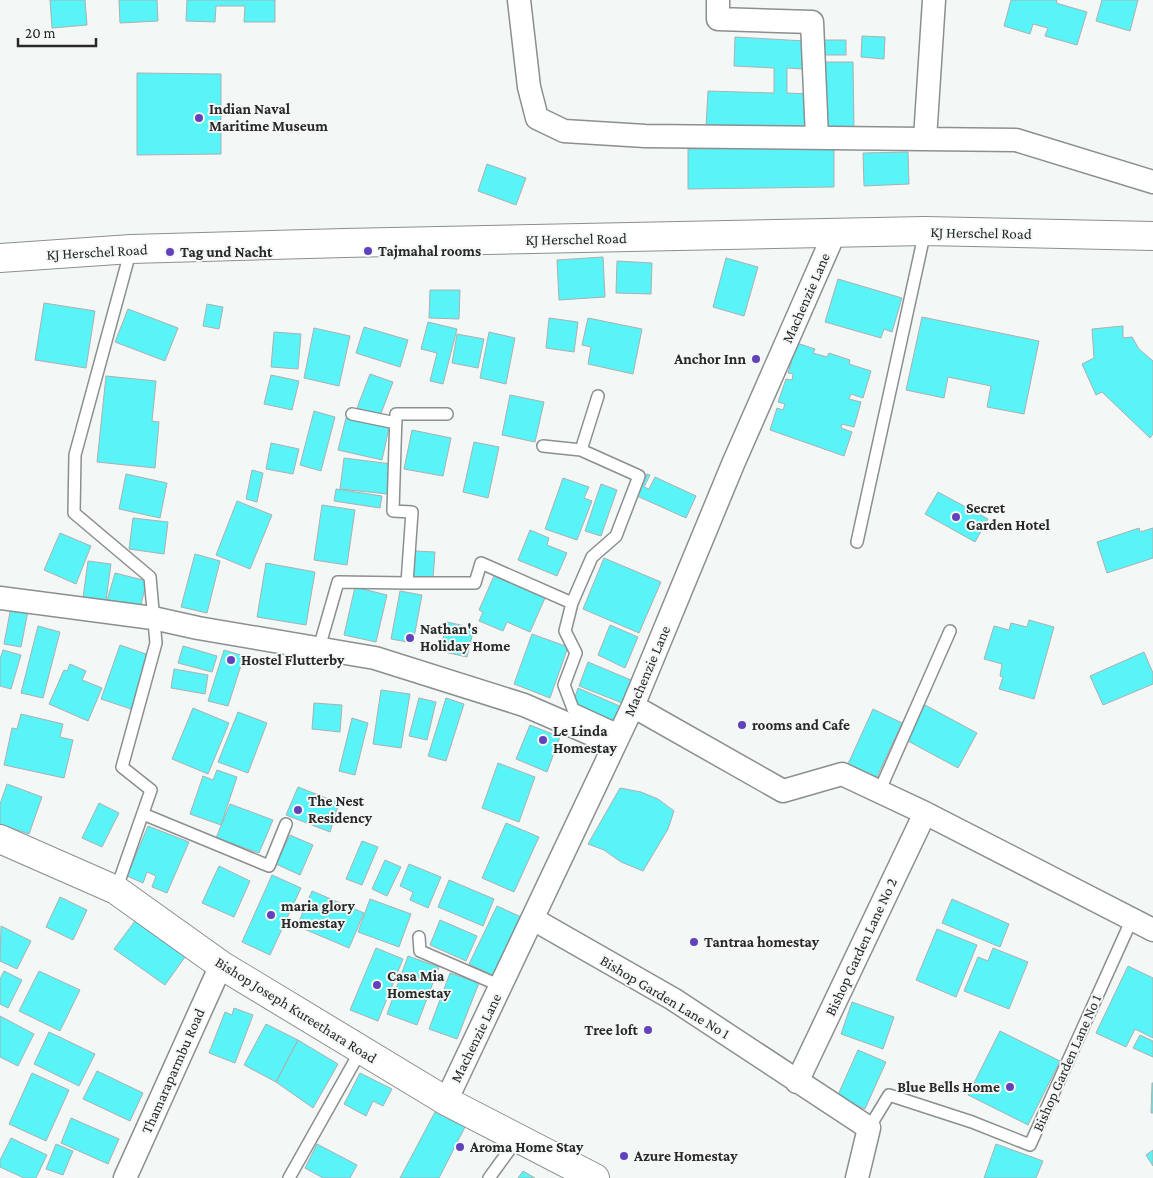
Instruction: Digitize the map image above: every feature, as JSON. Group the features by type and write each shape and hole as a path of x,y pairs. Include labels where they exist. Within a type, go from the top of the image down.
{"main road":[{"name":"KJ Herschel Road","path":"0,258 131,250 354,243 925,231 1153,236"},
{"name":"Bishop Joseph Kureethara Road","path":"0,839 116,890 221,965 361,1050 446,1101 595,1178"}],"street":[{"path":"519,0 530,87 538,118 564,131 644,136 1016,140 1153,182"},
{"path":"718,0 718,19 812,22 817,138"},
{"path":"925,140 934,0"},
{"name":"Machenzie Lane","path":"446,1101 633,706 733,464 834,234"},
{"path":"0,598 153,618 198,628 375,658 618,738"},
{"path":"633,706 783,792 842,774 925,813 1153,930"},
{"name":"Bishop Garden Lane No 2","path":"797,1082 925,813"},
{"name":"Bishop Garden Lane No 1","path":"533,919 673,999 797,1082 870,1128 857,1178"},
{"name":"Thamaraparmbu Road","path":"125,1178 221,965"}],"lane":[{"path":"857,542 925,231"},
{"path":"116,890 151,790 122,767 156,643 150,577 74,513 75,455 131,250"},
{"path":"581,450 598,396"},
{"path":"352,414 396,423"},
{"path":"406,583 412,512 392,511 396,414 447,414"},
{"path":"542,446 581,450 639,476 616,536 592,557 572,603 565,631 576,653 564,685 573,709 618,738"},
{"path":"319,648 338,582 475,583 481,563 572,603"},
{"path":"879,792 950,631"},
{"path":"143,814 269,866 286,824"},
{"name":"Bishop Garden Lane No 1","path":"870,1128 889,1095 972,1122 1030,1145 1132,919"},
{"path":"419,937 420,951 501,986"},
{"path":"290,1178 361,1050"},
{"path":"489,1178 518,1138"}],"building":[{"path":"50,0 85,0 87,25 52,28"},
{"path":"119,0 157,0 158,21 120,23"},
{"path":"187,0 275,0 275,22 244,22 245,6 216,6 215,22 186,21"},
{"path":"1011,0 1057,0 1056,3 1087,12 1077,45 1045,36 1048,28 1033,24 1030,34 1004,26"},
{"path":"1102,0 1138,0 1130,31 1096,21"},
{"path":"862,36 885,37 884,59 861,57"},
{"path":"735,37 805,41 803,69 787,68 787,93 811,94 810,131 706,127 708,91 774,93 774,68 734,66"},
{"path":"824,40 846,40 846,55 824,55"},
{"path":"820,62 853,62 854,127 821,127"},
{"path":"137,73 221,74 221,154 137,155"},
{"path":"834,147 834,187 688,189 688,149"},
{"path":"908,152 909,184 864,186 863,153"},
{"path":"487,164 526,178 516,205 478,191"},
{"path":"603,257 605,297 559,300 557,260"},
{"path":"726,258 758,267 744,316 713,307"},
{"path":"617,261 652,263 651,294 616,293"},
{"path":"838,279 902,298 892,332 884,329 881,338 825,322"},
{"path":"430,290 460,290 459,319 429,318"},
{"path":"44,303 95,311 86,368 35,360"},
{"path":"207,304 223,307 219,329 203,326"},
{"path":"128,309 178,328 165,361 115,342"},
{"path":"922,317 1039,341 1024,414 987,407 991,386 948,377 944,398 906,390"},
{"path":"549,318 578,322 574,352 546,348"},
{"path":"588,318 642,329 633,374 588,364 591,347 582,345"},
{"path":"428,322 457,329 443,384 430,381 437,353 421,349"},
{"path":"1123,326 1123,338 1132,337 1139,349 1153,361 1153,434 1150,438 1102,392 1096,395 1082,364 1094,358 1092,329"},
{"path":"364,327 408,340 400,367 356,353"},
{"path":"314,328 350,336 339,386 304,378"},
{"path":"274,332 301,334 298,369 271,367"},
{"path":"489,332 515,338 506,384 480,378"},
{"path":"457,334 484,339 478,368 452,363"},
{"path":"797,343 815,349 813,353 827,357 829,353 850,360 849,364 871,371 863,398 851,394 849,399 861,402 854,427 842,424 841,428 852,432 844,456 770,430 777,408 783,410 785,404 778,402 786,379 792,380 793,374 788,373"},
{"path":"370,374 393,382 380,416 357,408"},
{"path":"271,375 299,381 292,410 264,404"},
{"path":"106,376 156,381 152,421 159,422 155,468 97,462"},
{"path":"510,395 544,402 535,442 502,435"},
{"path":"314,411 335,417 321,471 300,465"},
{"path":"346,418 389,428 382,460 338,450"},
{"path":"412,430 451,438 443,476 404,469"},
{"path":"474,442 499,447 488,498 463,492"},
{"path":"271,443 299,449 293,474 266,469"},
{"path":"344,458 392,464 388,494 340,489"},
{"path":"252,470 263,473 257,502 246,499"},
{"path":"126,474 167,483 160,518 119,509"},
{"path":"647,474 650,475 644,487 649,489 655,477 696,496 686,518 637,496"},
{"path":"563,478 589,487 584,498 592,501 577,540 545,529"},
{"path":"601,484 617,490 601,536 585,531"},
{"path":"336,489 382,496 380,508 334,501"},
{"name":"Secret Garden Hotel","path":"938,492 988,519 975,542 925,514"},
{"path":"237,501 272,515 250,569 216,555"},
{"path":"322,505 355,510 347,565 314,560"},
{"path":"133,518 168,522 164,554 129,549"},
{"path":"1139,528 1140,532 1153,528 1153,558 1107,573 1097,542"},
{"path":"530,530 549,538 547,545 567,553 557,576 518,560"},
{"path":"60,533 91,546 76,584 44,570"},
{"path":"415,551 435,552 433,579 412,579"},
{"path":"195,554 220,561 207,613 181,607"},
{"path":"604,558 661,582 639,633 583,609"},
{"path":"88,561 111,564 105,608 82,605"},
{"path":"266,563 315,572 306,625 257,617"},
{"path":"115,573 147,581 139,612 106,604"},
{"path":"494,576 545,598 530,632 507,622 503,631 479,621 483,612 479,610"},
{"path":"355,587 387,595 376,642 344,635"},
{"path":"400,591 422,595 413,643 391,639"},
{"path":"11,607 28,611 21,647 4,644"},
{"path":"1029,620 1054,627 1034,699 999,689 1003,677 1000,676 1002,664 984,659 994,626 1009,630 1011,623 1027,627"},
{"path":"447,622 474,628 467,657 440,651"},
{"path":"610,625 638,637 625,668 598,655"},
{"path":"38,626 60,632 43,698 21,693"},
{"path":"532,634 568,647 550,698 514,684"},
{"path":"120,645 149,655 131,709 101,699"},
{"path":"183,646 217,656 212,672 178,663"},
{"path":"3,650 21,655 11,689 0,686 0,659"},
{"path":"224,650 244,656 228,706 208,701"},
{"path":"1144,652 1153,673 1153,684 1103,705 1090,676"},
{"path":"588,662 631,680 622,703 579,686"},
{"path":"70,664 86,671 82,680 102,688 88,721 49,704 64,670 67,671"},
{"path":"174,669 208,675 205,694 171,688"},
{"path":"578,688 622,707 614,726 580,711 574,700"},
{"path":"381,690 410,694 401,748 373,744"},
{"path":"419,698 436,702 427,740 409,736"},
{"path":"446,698 464,704 446,761 428,756"},
{"path":"314,703 342,705 340,732 312,729"},
{"path":"925,705 977,733 958,768 906,740"},
{"path":"193,708 229,723 208,774 172,759"},
{"path":"873,709 902,723 877,777 848,764"},
{"path":"238,712 267,723 248,773 218,762"},
{"path":"21,714 63,724 60,737 73,740 64,778 4,765 12,728 17,729"},
{"path":"352,718 368,723 355,775 339,771"},
{"path":"530,725 560,737 547,772 516,759"},
{"path":"498,763 535,777 519,822 482,808"},
{"path":"217,770 237,777 221,825 190,814 203,776 213,780"},
{"path":"7,784 42,797 29,834 0,824 0,804"},
{"path":"298,787 339,803 330,832 286,815"},
{"path":"620,788 641,792 658,799 674,811 668,829 643,871 621,862 604,850 588,844"},
{"path":"99,803 119,813 102,847 82,838"},
{"path":"230,804 273,820 259,853 216,838"},
{"path":"506,823 539,837 514,892 482,878"},
{"path":"148,826 189,842 167,893 152,887 156,876 147,872 143,883 127,876"},
{"path":"290,835 313,845 300,875 276,864"},
{"path":"362,841 378,847 362,885 346,879"},
{"path":"385,860 401,867 387,896 372,889"},
{"path":"409,864 441,877 428,908 410,900 413,892 400,886"},
{"path":"219,866 250,881 234,917 202,903"},
{"name":"maria glory Homestay","path":"272,875 301,888 270,955 242,942"},
{"path":"449,880 494,899 483,926 438,907"},
{"path":"312,891 364,913 349,948 297,926"},
{"path":"60,897 87,910 73,940 46,927"},
{"path":"370,899 411,914 399,947 358,932"},
{"path":"952,899 1009,924 1000,947 942,923"},
{"path":"497,906 530,921 502,980 469,964"},
{"path":"440,920 477,936 466,961 430,945"},
{"path":"135,921 185,957 165,985 114,949"},
{"path":"1,926 31,941 17,969 0,961"},
{"path":"937,929 977,945 956,997 916,980"},
{"name":"Casa Mia Homestay","path":"376,948 403,959 378,1021 350,1010"},
{"path":"993,948 1028,962 1009,1009 964,991 978,957 988,961"},
{"path":"408,956 439,967 417,1025 387,1014"},
{"path":"1128,966 1153,978 1153,1038 1135,1029 1126,1047 1096,1033"},
{"path":"4,971 22,980 8,1008 0,1004 0,979"},
{"path":"39,971 80,990 60,1031 19,1011"},
{"path":"450,973 479,983 457,1039 429,1029"},
{"path":"852,1002 894,1017 883,1049 841,1034"},
{"path":"234,1008 253,1015 235,1063 209,1053 225,1012 232,1015"},
{"path":"0,1016 34,1034 18,1066 0,1057"},
{"path":"266,1024 298,1040 276,1082 244,1065"},
{"path":"1000,1031 1060,1061 1028,1125 968,1095"},
{"path":"49,1032 95,1054 79,1086 34,1064"},
{"path":"1140,1035 1153,1041 1153,1057 1133,1048"},
{"path":"298,1040 338,1064 313,1108 276,1082"},
{"path":"858,1050 886,1062 865,1109 837,1097"},
{"path":"97,1071 143,1093 130,1121 83,1099"},
{"path":"32,1073 69,1090 46,1141 9,1124"},
{"path":"360,1073 392,1089 383,1106 373,1101 366,1116 344,1104"},
{"path":"1152,1083 1153,1113 1151,1113"},
{"path":"435,1112 465,1127 439,1178 400,1178"},
{"path":"71,1118 119,1139 108,1164 61,1143"},
{"path":"11,1138 47,1155 36,1178 24,1178 0,1167 0,1160"},
{"path":"56,1144 73,1151 63,1175 46,1169"},
{"path":"317,1144 357,1165 350,1178 323,1178 305,1168"},
{"path":"996,1144 1043,1161 1036,1178 984,1178"},
{"path":"1153,1150 1153,1166 1146,1155"},
{"path":"523,1171 535,1178 518,1178"}],"place":[{"name":"Indian Naval Maritime Museum","path":"199,118"},
{"name":"Tajmahal rooms","path":"368,251"},
{"name":"Tag und Nacht","path":"170,252"},
{"name":"Anchor Inn","path":"756,359"},
{"name":"Secret Garden Hotel","path":"956,517"},
{"name":"Nathan's Holiday Home","path":"410,638"},
{"name":"Hostel Flutterby","path":"231,660"},
{"name":"rooms and Cafe","path":"742,725"},
{"name":"Le Linda Homestay","path":"543,740"},
{"name":"The Nest Residency","path":"298,810"},
{"name":"maria glory Homestay","path":"271,915"},
{"name":"Tantraa homestay","path":"694,942"},
{"name":"Casa Mia Homestay","path":"377,985"},
{"name":"Tree loft","path":"648,1030"},
{"name":"Blue Bells Home","path":"1010,1087"},
{"name":"Aroma Home Stay","path":"460,1147"},
{"name":"Azure Homestay","path":"624,1156"}]}
